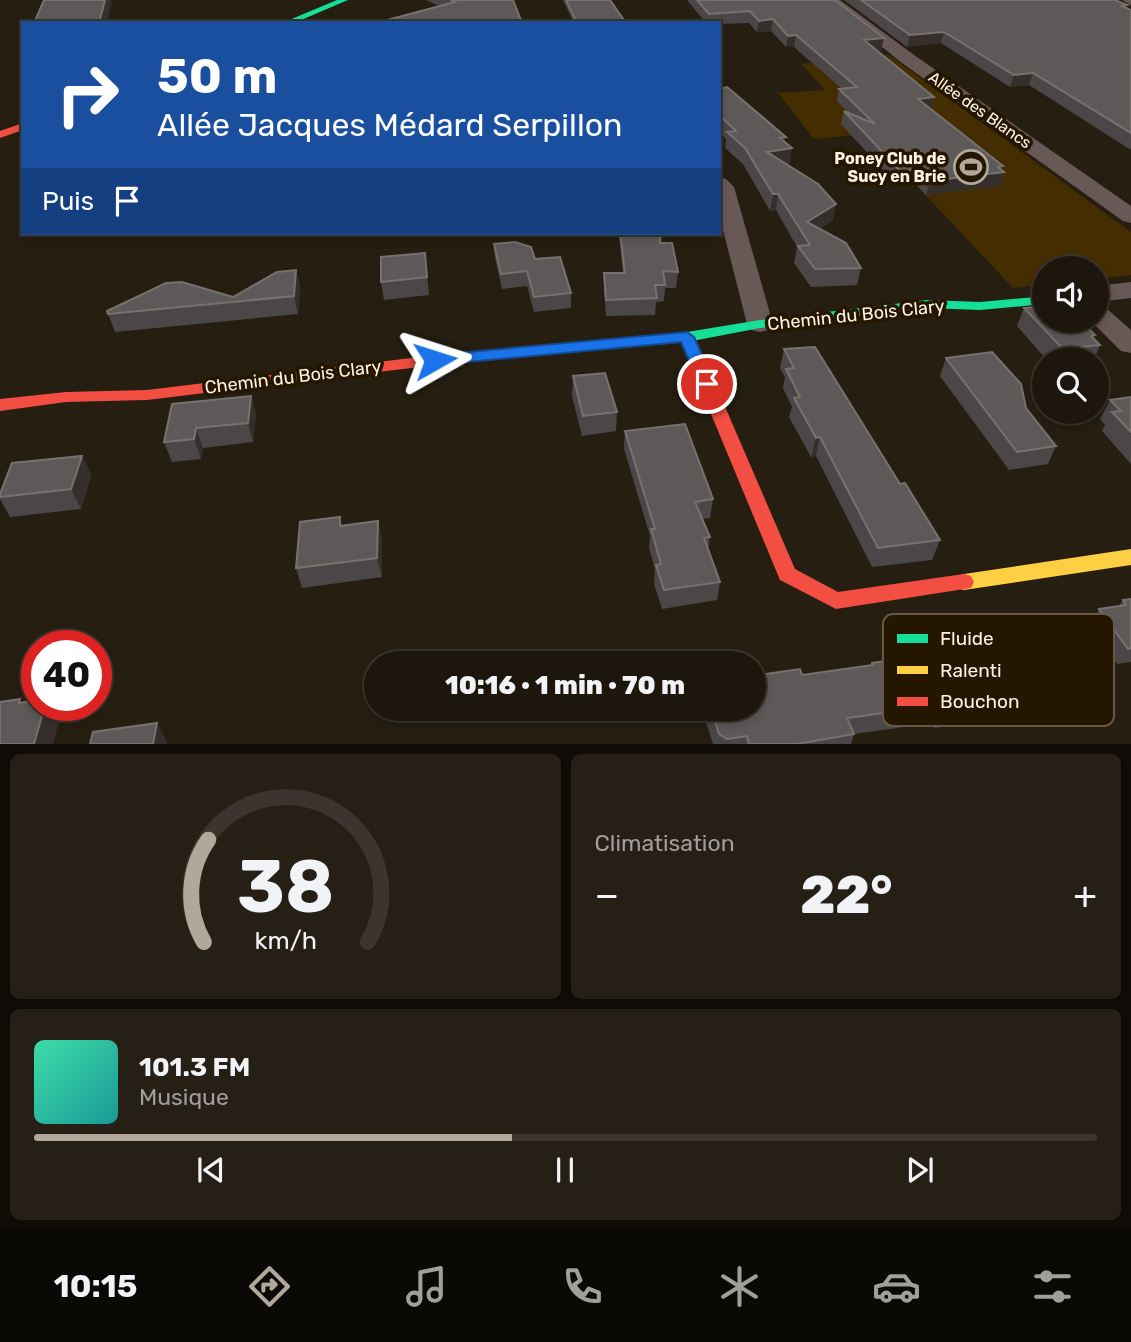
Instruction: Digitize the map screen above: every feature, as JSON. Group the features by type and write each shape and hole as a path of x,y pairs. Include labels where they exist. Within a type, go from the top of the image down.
{"street":[{"path":"291,21 344,0"},
{"name":"Allée des Blancs","path":"831,0 908,59 1131,216"},
{"path":"0,135 21,127"},
{"path":"721,185 760,324"},
{"path":"1109,293 1131,290"},
{"name":"Chemin du Bois Clary","path":"0,405 66,397 147,395 461,356 687,337 760,324 927,304 980,306 1032,301"},
{"path":"1109,324 1131,345"},
{"path":"687,337 787,574 836,601 1131,557"}],"shaded area":[{"name":"Poney Club de Sucy en Brie","path":"889,55 1131,232 1131,275 1109,278 1109,256 1032,256 1032,286 1013,288 868,134 814,139 778,93 825,90 801,64"}],"building":[{"path":"44,0 105,0 100,21 35,21"},
{"path":"451,0 513,0 521,21 384,21 455,2"},
{"path":"566,0 610,0 625,21 576,21"},
{"path":"697,0 835,0 884,38 864,40 934,97 918,99 1003,166 998,167 1004,172 930,181 918,169 900,171 844,111 875,124 839,89 857,87 796,35 788,36 773,19 759,21 750,11 709,14"},
{"path":"861,0 1115,0 1127,5 1122,6 1131,10 1131,133 1033,73 1014,75 944,32 910,35"},
{"path":"727,87 786,137 780,138 792,148 767,152 818,184 836,204 807,222 846,243 861,268 815,269 798,246 810,245 778,194 773,194 745,148 727,132 736,131 721,117 721,88"},
{"path":"620,235 661,235 660,243 672,243 678,272 663,271 665,285 655,285 657,298 606,300 604,273 625,273"},
{"path":"515,242 531,247 535,259 560,257 571,293 534,297 527,271 501,274 494,244"},
{"path":"425,253 427,277 381,282 381,257"},
{"path":"296,270 294,296 108,314 107,311 166,283 182,282 233,297 277,272"},
{"path":"1032,307 1032,316 1024,308"},
{"path":"1048,333 1093,333 1095,335 1091,336 1100,345 1082,347 1061,347"},
{"path":"815,347 900,484 905,483 940,540 878,548 820,437 816,438 794,398 800,397 786,369 794,368 784,349"},
{"path":"992,352 1021,384 1026,408 1032,416 1032,424 1039,424 1056,446 1017,452 946,358"},
{"path":"605,373 617,412 583,416 573,376"},
{"path":"251,396 248,423 196,428 194,439 164,442 172,404"},
{"path":"1131,397 1131,432 1112,412 1121,411 1110,400"},
{"path":"685,424 713,499 695,502 710,537 704,538 720,582 664,590 656,565 661,564 651,529 655,529 625,431"},
{"path":"82,456 71,489 0,497 12,463"},
{"path":"340,517 340,526 378,521 377,558 296,568 300,522"},
{"path":"1131,599 1131,648 1128,649 1114,630 1114,614 1103,614 1099,609 1126,605 1123,600"},
{"path":"883,661 883,713 847,718 854,734 797,744 749,744 747,736 727,739 719,734 715,721 766,721 766,674 800,669 802,675 873,665 872,663"},
{"path":"20,699 21,721 40,721 34,744 0,744 0,702"},
{"path":"157,723 153,744 90,744 93,732"}],"traffic: fast":[{"path":"291,21 344,0"},
{"path":"601,345 687,337 760,324 927,304 980,306 1032,301"}],"traffic: slow":[{"path":"964,582 1131,557"}],"traffic: jam":[{"path":"0,135 21,127"},
{"path":"687,337 787,574 836,601 964,582"},
{"path":"0,405 66,397 147,395 461,357 601,345"}],"place":[{"name":"Poney Club de Sucy en Brie","path":"971,167"}],"route":[{"path":"435,360 687,337 707,384"}]}
